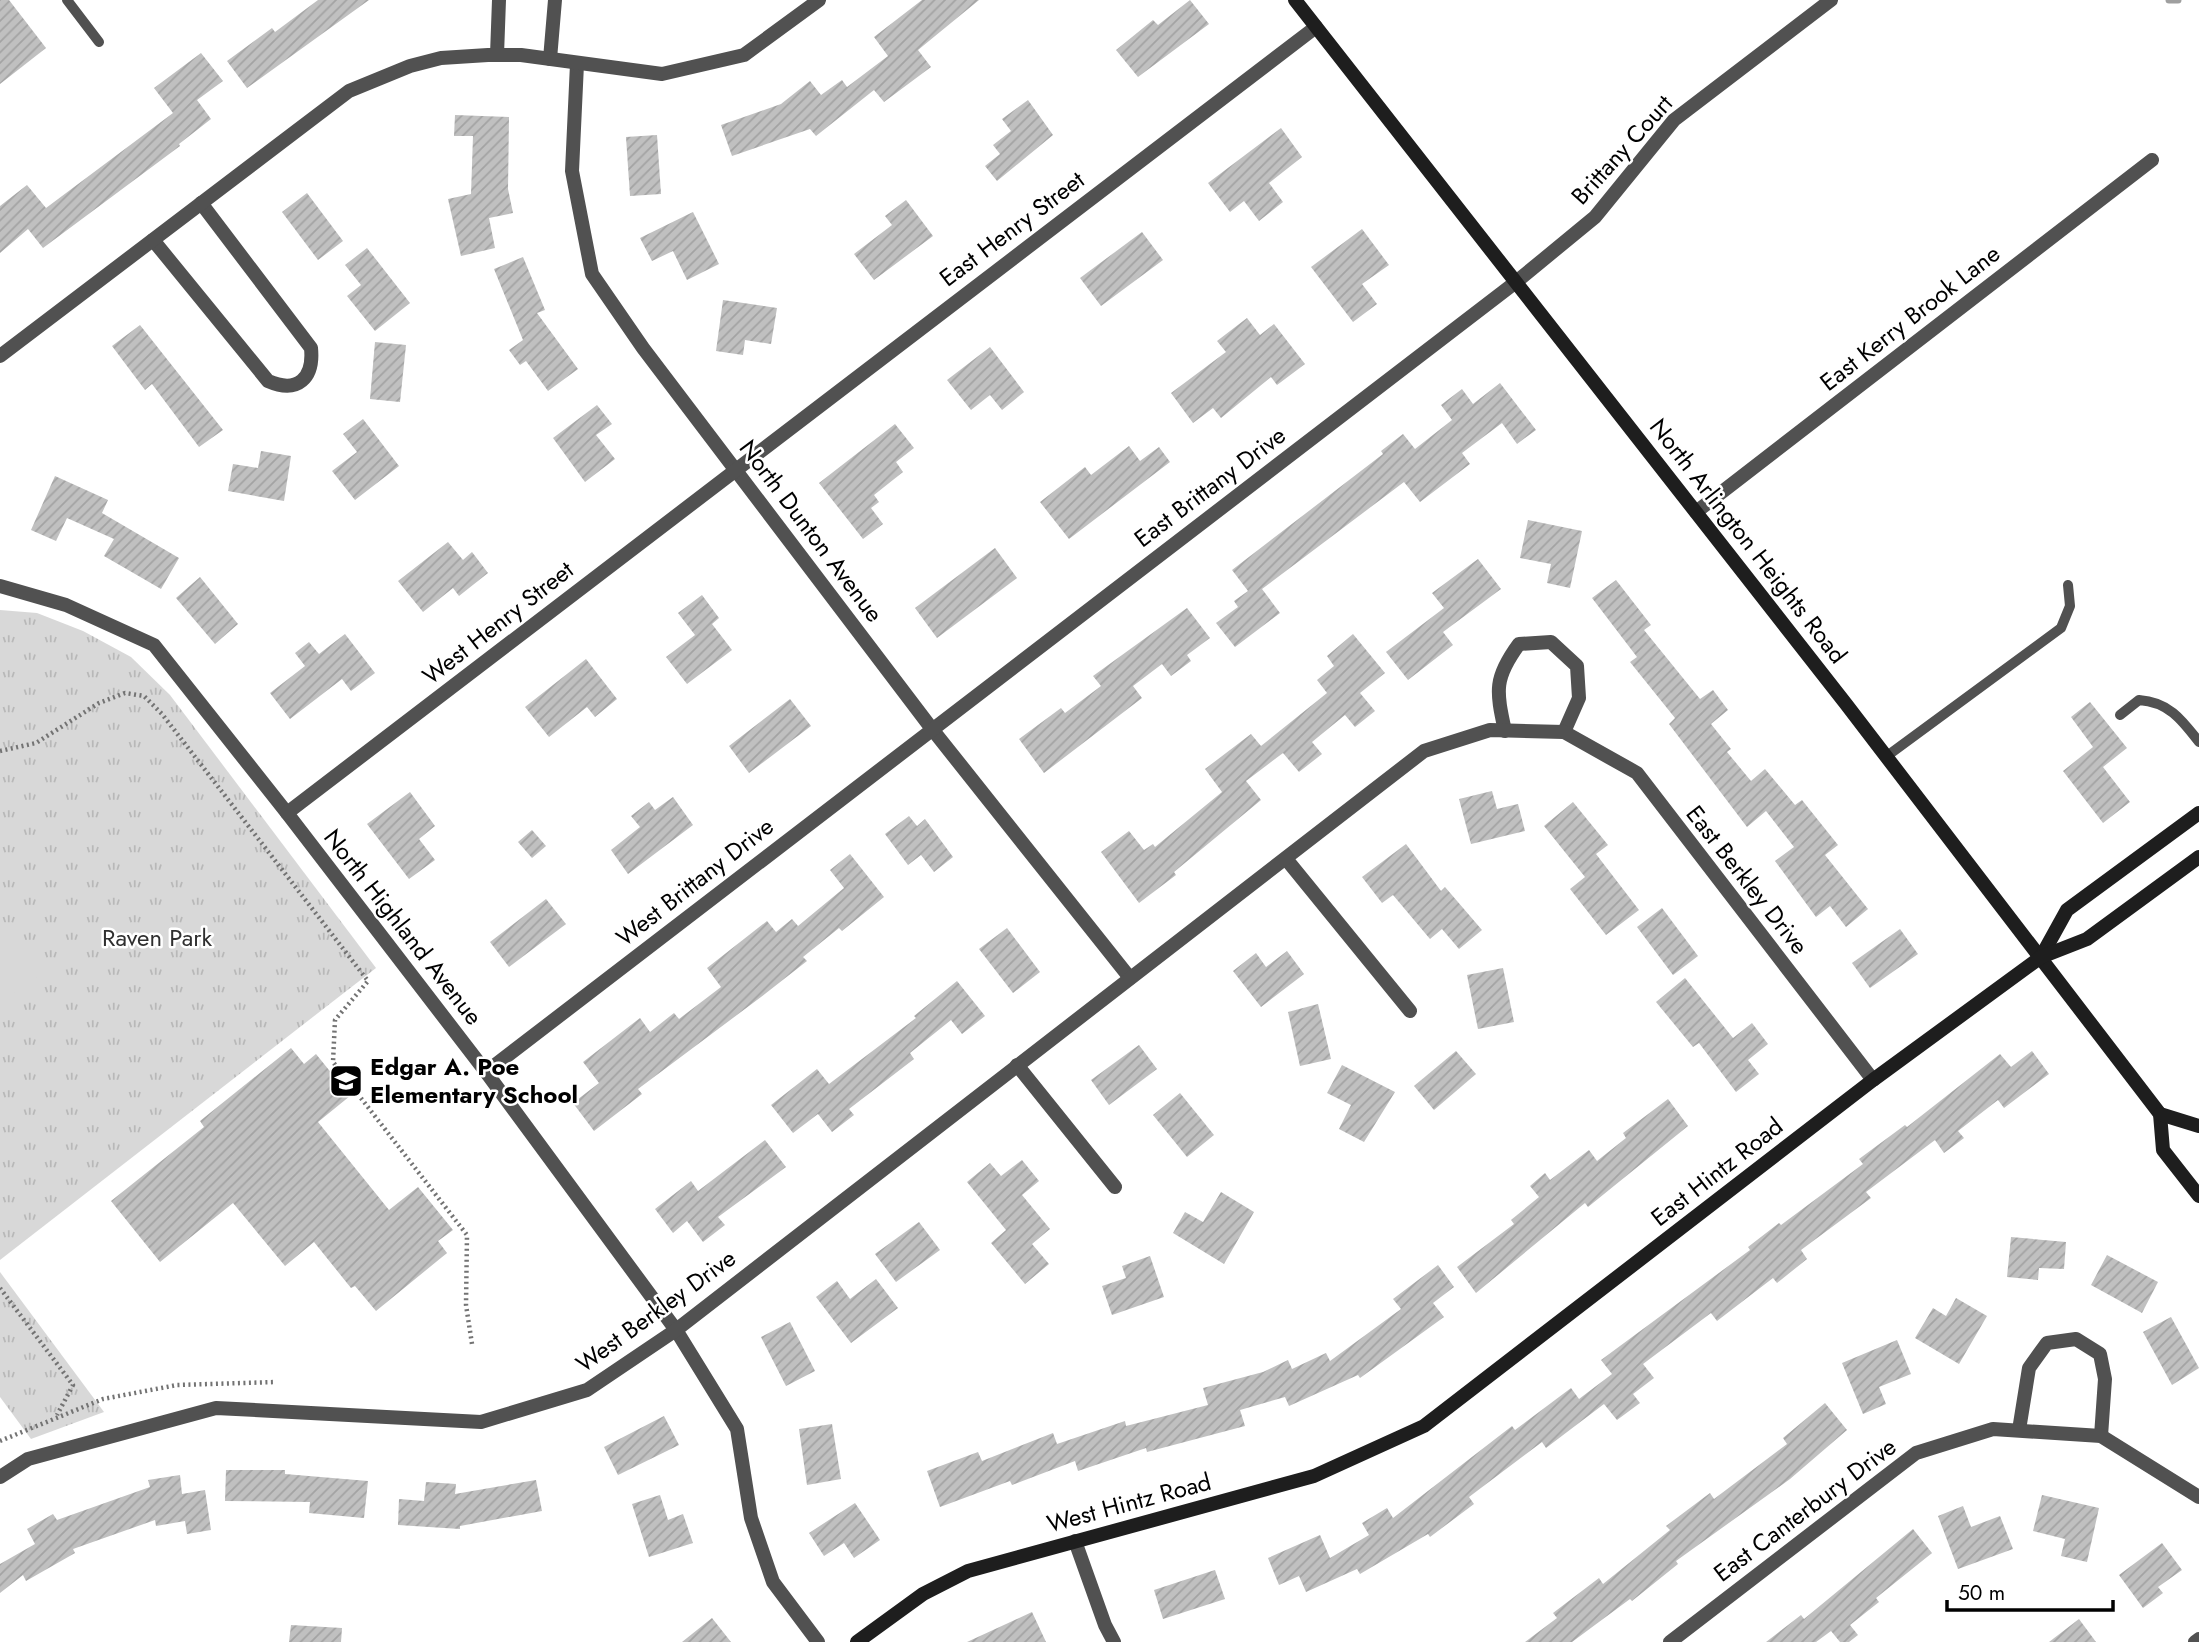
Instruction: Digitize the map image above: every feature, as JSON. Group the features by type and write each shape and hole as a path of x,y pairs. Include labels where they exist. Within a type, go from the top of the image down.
{"main road":[{"name":"North Arlington Heights Road","path":"1295,0 1887,757 2160,1114"},
{"name":"East Hintz Road","path":"2041,957 2067,910 2199,813"},
{"name":"East Hintz Road","path":"1424,1426 1873,1080 2041,957 2087,939 2199,856"},
{"path":"2199,1126 2160,1114 2163,1150 2199,1196"},
{"name":"West Hintz Road","path":"857,1642 923,1594 968,1571 1314,1476 1424,1426"}],"street":[{"path":"497,55 499,0"},
{"path":"550,59 555,0"},
{"path":"0,356 349,91 420,63 441,58 497,55 662,74 744,55 819,0"},
{"name":"Brittany Court","path":"1516,282 1595,217 1674,120 1831,0"},
{"name":"East Henry Street","path":"736,468 1316,27"},
{"name":"North Dunton Avenue","path":"577,64 572,171 592,274 643,348 932,729 1130,978"},
{"name":"East Kerry Brook Lane","path":"1696,512 2152,160"},
{"path":"153,240 268,381 281,386 292,386 303,380 312,365 311,348 201,203"},
{"name":"East Brittany Drive","path":"932,729 1516,282"},
{"name":"West Henry Street","path":"287,813 736,468"},
{"name":"North Highland Avenue","path":"0,586 66,606 154,645 287,813 486,1072 676,1330 737,1429 751,1518 773,1583 818,1642"},
{"path":"1504,731 1498,703 1500,670 1519,645 1551,642 1577,666 1579,698 1564,732"},
{"name":"West Brittany Drive","path":"486,1072 932,729"},
{"name":"East Berkley Drive","path":"1130,978 1287,860 1424,751 1490,730 1564,732 1637,773 1873,1080"},
{"path":"1287,860 1409,1011"},
{"name":"West Berkley Drive","path":"0,1477 28,1459 216,1408 481,1422 587,1390 676,1330 1130,978"},
{"path":"1017,1065 1115,1187"},
{"path":"2019,1430 2029,1368 2047,1343 2076,1339 2100,1354 2105,1379 2101,1436"},
{"name":"East Canterbury Drive","path":"1670,1642 1916,1453 1993,1429 2101,1436 2199,1497"},
{"path":"1075,1541 1105,1625 1114,1642"},
{"path":"2195,1642 2199,1639"}],"lane":[{"path":"67,0 99,42"},
{"path":"1887,757 2061,628 2070,606 2068,585"},
{"path":"2120,715 2139,700 2153,701 2172,710 2199,742"}],"path":[{"path":"0,751 36,743 99,703 125,693 144,696 162,714 368,981 335,1020 333,1062 467,1236 466,1305 472,1344"},
{"path":"0,1288 73,1385 57,1415"},
{"path":"0,1441 57,1415 103,1399 177,1385 276,1382"}],"green space":[{"name":"Raven Park","path":"0,610 37,613 83,631 131,657 170,695 376,968 0,1260"},
{"path":"0,916 41,975 0,1003"},
{"path":"0,1272 104,1412 31,1439 0,1397"}],"building":[{"path":"0,0 9,0 46,48 0,84"},
{"path":"318,0 369,0 247,88 227,61 272,28 275,32"},
{"path":"922,0 979,0 918,50 931,67 884,102 874,90 816,136 810,129 732,156 721,125 781,104 810,81 821,95 842,80 847,87 888,56 874,37"},
{"path":"1190,0 1209,24 1138,77 1116,50 1153,20 1158,25"},
{"path":"201,53 223,81 197,100 211,119 179,144 180,146 43,248 28,229 0,253 0,206 27,185 46,208 173,113 154,88"},
{"path":"1028,100 1053,135 997,181 985,166 1000,154 993,145 1011,131 1002,119"},
{"path":"455,115 509,117 508,189 513,213 489,218 495,248 461,256 448,199 471,194 473,136 454,136"},
{"path":"1281,128 1302,157 1269,183 1283,202 1259,221 1244,201 1230,212 1208,183"},
{"path":"657,135 661,194 630,196 626,137"},
{"path":"307,193 343,241 318,260 282,212"},
{"path":"906,200 933,236 874,280 854,254 892,225 885,216"},
{"path":"693,212 719,264 687,280 673,251 652,261 640,238"},
{"path":"1362,229 1389,265 1362,284 1377,304 1353,322 1311,267"},
{"path":"1142,232 1163,260 1101,306 1080,278"},
{"path":"367,248 410,303 375,331 347,296 361,285 345,265"},
{"path":"523,257 545,310 537,313 578,369 548,391 526,361 520,365 509,350 523,340 494,269"},
{"path":"723,300 777,308 771,344 745,340 743,355 716,351"},
{"path":"1247,318 1260,335 1274,324 1305,364 1277,385 1271,377 1221,418 1213,408 1193,423 1171,393 1226,352 1217,341"},
{"path":"140,325 223,430 199,447 152,384 145,390 112,346"},
{"path":"375,342 406,345 400,402 370,399"},
{"path":"990,347 1024,392 1002,410 990,395 971,410 947,380"},
{"path":"1500,383 1536,430 1517,444 1502,423 1462,453 1470,464 1420,502 1404,482 1262,589 1280,613 1235,647 1216,623 1238,607 1234,601 1248,591 1232,570 1383,454 1381,451 1403,434 1415,449 1452,420 1441,405 1462,389 1473,404"},
{"path":"597,405 612,424 596,435 615,459 585,482 553,438"},
{"path":"363,419 399,466 355,500 332,471 357,452 343,434"},
{"path":"895,424 914,448 896,462 903,472 874,495 879,502 871,508 883,524 863,539 819,483"},
{"path":"1129,446 1140,461 1159,447 1170,462 1069,539 1040,502 1085,467 1091,475"},
{"path":"261,451 291,456 284,501 228,491 233,464 258,468"},
{"path":"55,476 108,500 102,513 179,558 161,589 104,556 114,539 67,518 56,541 31,530"},
{"path":"1528,520 1582,531 1570,588 1547,583 1551,564 1520,558"},
{"path":"448,542 463,560 472,552 488,573 459,596 453,588 423,612 398,581"},
{"path":"995,548 1017,578 937,638 915,608"},
{"path":"1478,559 1501,589 1443,632 1453,645 1408,680 1386,652 1444,608 1432,593"},
{"path":"200,577 238,624 215,644 176,598"},
{"path":"1616,580 1651,625 1644,630 1700,699 1713,690 1728,710 1711,724 1731,749 1727,752 1751,781 1765,769 1795,805 1802,800 1838,845 1825,855 1868,909 1846,927 1830,906 1816,917 1775,861 1794,847 1766,811 1747,827 1669,724 1675,718 1630,662 1637,657 1592,598"},
{"path":"702,595 719,618 712,624 732,650 687,684 666,657 695,635 678,613"},
{"path":"1187,608 1210,638 1187,655 1191,661 1171,676 1162,664 1133,686 1142,698 1044,773 1019,739 1061,708 1065,713 1101,686 1093,676"},
{"path":"345,634 375,673 351,691 342,679 290,719 270,693 305,666 295,653 309,642 319,654"},
{"path":"1353,634 1385,673 1360,693 1375,711 1355,727 1345,715 1312,742 1322,754 1299,772 1283,753 1246,781 1261,800 1174,872 1176,875 1139,903 1101,852 1129,831 1144,850 1153,844 1155,847 1222,792 1205,769 1251,734 1261,746 1327,693 1317,680 1334,666 1327,656"},
{"path":"586,659 617,699 595,717 587,707 549,737 525,707"},
{"path":"790,699 811,726 749,773 729,746"},
{"path":"2090,702 2127,748 2103,767 2130,802 2103,823 2063,771 2093,747 2071,717"},
{"path":"1492,791 1497,809 1518,804 1525,831 1471,844 1459,799"},
{"path":"410,792 435,826 419,839 435,860 409,879 367,824"},
{"path":"673,797 693,825 628,874 611,850 640,827 631,816 649,802 655,810"},
{"path":"1573,802 1608,845 1596,854 1639,910 1606,935 1570,889 1585,877 1544,826"},
{"path":"909,816 917,826 925,819 953,857 934,872 921,855 908,865 885,834"},
{"path":"532,830 546,846 532,858 518,842"},
{"path":"1406,844 1441,891 1445,887 1482,930 1459,949 1442,929 1430,939 1393,895 1382,903 1362,877"},
{"path":"850,854 884,897 842,931 839,928 803,957 807,961 638,1089 642,1094 594,1131 573,1103 599,1083 583,1062 640,1018 650,1032 674,1013 679,1019 721,987 707,968 767,921 776,932 792,919 798,926 844,888 830,870"},
{"path":"546,899 566,924 509,967 490,942"},
{"path":"1662,908 1698,956 1673,975 1637,927"},
{"path":"1007,928 1040,972 1013,993 979,949"},
{"path":"1900,929 1918,954 1870,988 1852,963"},
{"path":"1287,951 1304,974 1261,1007 1233,971 1256,953 1266,967"},
{"path":"1503,968 1514,1022 1478,1029 1467,975"},
{"path":"1685,978 1733,1038 1752,1023 1768,1044 1748,1060 1759,1074 1736,1092 1699,1043 1693,1047 1656,1002"},
{"path":"957,981 985,1016 962,1034 951,1020 910,1053 914,1059 849,1109 854,1115 832,1132 818,1114 793,1133 771,1105 817,1069 829,1084 916,1018 914,1016"},
{"path":"1318,1004 1331,1059 1300,1066 1288,1012"},
{"path":"1139,1045 1157,1069 1109,1105 1091,1080"},
{"path":"291,1048 304,1064 316,1054 350,1096 318,1122 389,1210 418,1187 453,1230 438,1241 447,1253 376,1311 355,1286 351,1288 314,1242 285,1266 233,1203 160,1262 111,1201 204,1127 200,1121"},
{"path":"1456,1051 1476,1074 1434,1110 1414,1086"},
{"path":"2032,1051 2049,1074 2004,1108 1998,1100 1958,1131 1964,1138 1944,1153 1935,1140 1866,1192 1871,1198 1801,1250 1807,1259 1777,1283 1773,1278 1717,1321 1711,1313 1643,1364 1654,1378 1633,1394 1640,1403 1617,1420 1604,1404 1546,1448 1542,1442 1469,1497 1474,1504 1430,1537 1428,1534 1360,1574 1357,1569 1306,1592 1299,1576 1279,1585 1268,1558 1320,1535 1330,1558 1369,1535 1362,1523 1387,1508 1393,1518 1512,1426 1515,1430 1571,1388 1579,1399 1612,1374 1601,1360 1750,1250 1748,1247 1779,1223 1781,1225 1863,1164 1859,1159 1905,1125 1907,1127 2000,1054 2011,1067"},
{"path":"1342,1065 1395,1092 1364,1142 1339,1129 1351,1105 1327,1093"},
{"path":"1180,1093 1214,1135 1187,1157 1153,1115"},
{"path":"1668,1099 1688,1126 1588,1207 1585,1203 1476,1293 1457,1267 1514,1224 1511,1220 1539,1197 1530,1186 1545,1173 1550,1180 1589,1150 1597,1161 1626,1138 1623,1133"},
{"path":"765,1140 786,1167 718,1217 725,1225 703,1242 687,1221 673,1233 655,1209 691,1181 698,1191"},
{"path":"1022,1160 1039,1181 1022,1195 1050,1229 1032,1244 1049,1264 1025,1284 991,1243 1006,1230 967,1182 990,1163 1001,1176"},
{"path":"1221,1192 1254,1212 1224,1264 1173,1233 1185,1212 1203,1222"},
{"path":"919,1222 940,1250 896,1282 875,1254"},
{"path":"2011,1237 2066,1242 2064,1269 2039,1268 2038,1280 2007,1277"},
{"path":"2107,1255 2158,1282 2142,1313 2091,1285"},
{"path":"1150,1256 1164,1297 1112,1315 1102,1286 1126,1278 1122,1266"},
{"path":"1438,1265 1454,1287 1433,1303 1444,1317 1360,1378 1358,1375 1289,1406 1285,1397 1240,1410 1245,1426 1147,1452 1146,1448 1078,1471 1075,1461 1012,1485 1010,1481 940,1507 927,1471 978,1452 982,1461 1053,1433 1057,1444 1125,1421 1126,1426 1208,1405 1203,1388 1263,1372 1288,1360 1292,1369 1326,1353 1330,1361 1401,1309 1393,1299"},
{"path":"876,1279 898,1308 851,1343 816,1297 837,1281 850,1299"},
{"path":"1956,1298 1987,1316 1959,1364 1915,1338 1933,1308 1946,1316"},
{"path":"2171,1317 2199,1368 2172,1385 2143,1332"},
{"path":"790,1322 815,1371 786,1386 761,1337"},
{"path":"1897,1340 1911,1374 1879,1387 1886,1404 1863,1414 1842,1363"},
{"path":"1825,1403 1847,1430 1790,1479 1676,1561 1678,1564 1632,1601 1630,1599 1572,1642 1525,1642 1557,1618 1553,1613 1599,1578 1603,1584 1670,1530 1666,1526 1710,1493 1714,1499 1787,1444 1783,1438"},
{"path":"664,1416 679,1445 618,1475 604,1447"},
{"path":"832,1424 841,1479 807,1485 799,1429"},
{"path":"226,1470 285,1470 285,1474 368,1481 364,1518 309,1513 310,1502 225,1501"},
{"path":"180,1475 182,1494 205,1490 211,1530 187,1534 185,1521 156,1526 155,1520 73,1549 75,1553 26,1581 23,1575 0,1593 0,1564 35,1544 27,1529 53,1514 57,1520 150,1487 148,1480"},
{"path":"536,1480 542,1511 460,1526 460,1529 398,1525 399,1499 424,1501 426,1482 456,1484 455,1494"},
{"path":"660,1495 668,1520 683,1514 693,1543 649,1557 632,1504"},
{"path":"2042,1495 2099,1508 2087,1562 2061,1556 2065,1539 2033,1531"},
{"path":"855,1503 880,1540 854,1558 844,1543 824,1556 809,1533"},
{"path":"1963,1506 1971,1527 2000,1516 2013,1549 1958,1569 1938,1516"},
{"path":"1913,1529 1932,1553 1876,1598 1879,1602 1850,1625 1858,1635 1849,1642 1840,1642 1831,1631 1816,1642 1766,1642 1801,1615 1804,1619"},
{"path":"2162,1543 2182,1570 2158,1587 2163,1593 2143,1608 2119,1575"},
{"path":"1215,1570 1225,1599 1163,1619 1154,1590"},
{"path":"1032,1612 1046,1642 967,1642"},
{"path":"712,1618 731,1642 682,1642"},
{"path":"2079,1619 2096,1642 2049,1642"},
{"path":"291,1625 342,1628 341,1642 289,1642"}],"waterway":[{"path":"2169,0 2178,0"}],"place":[{"name":"Edgar A. Poe Elementary School","path":"346,1081"}]}
